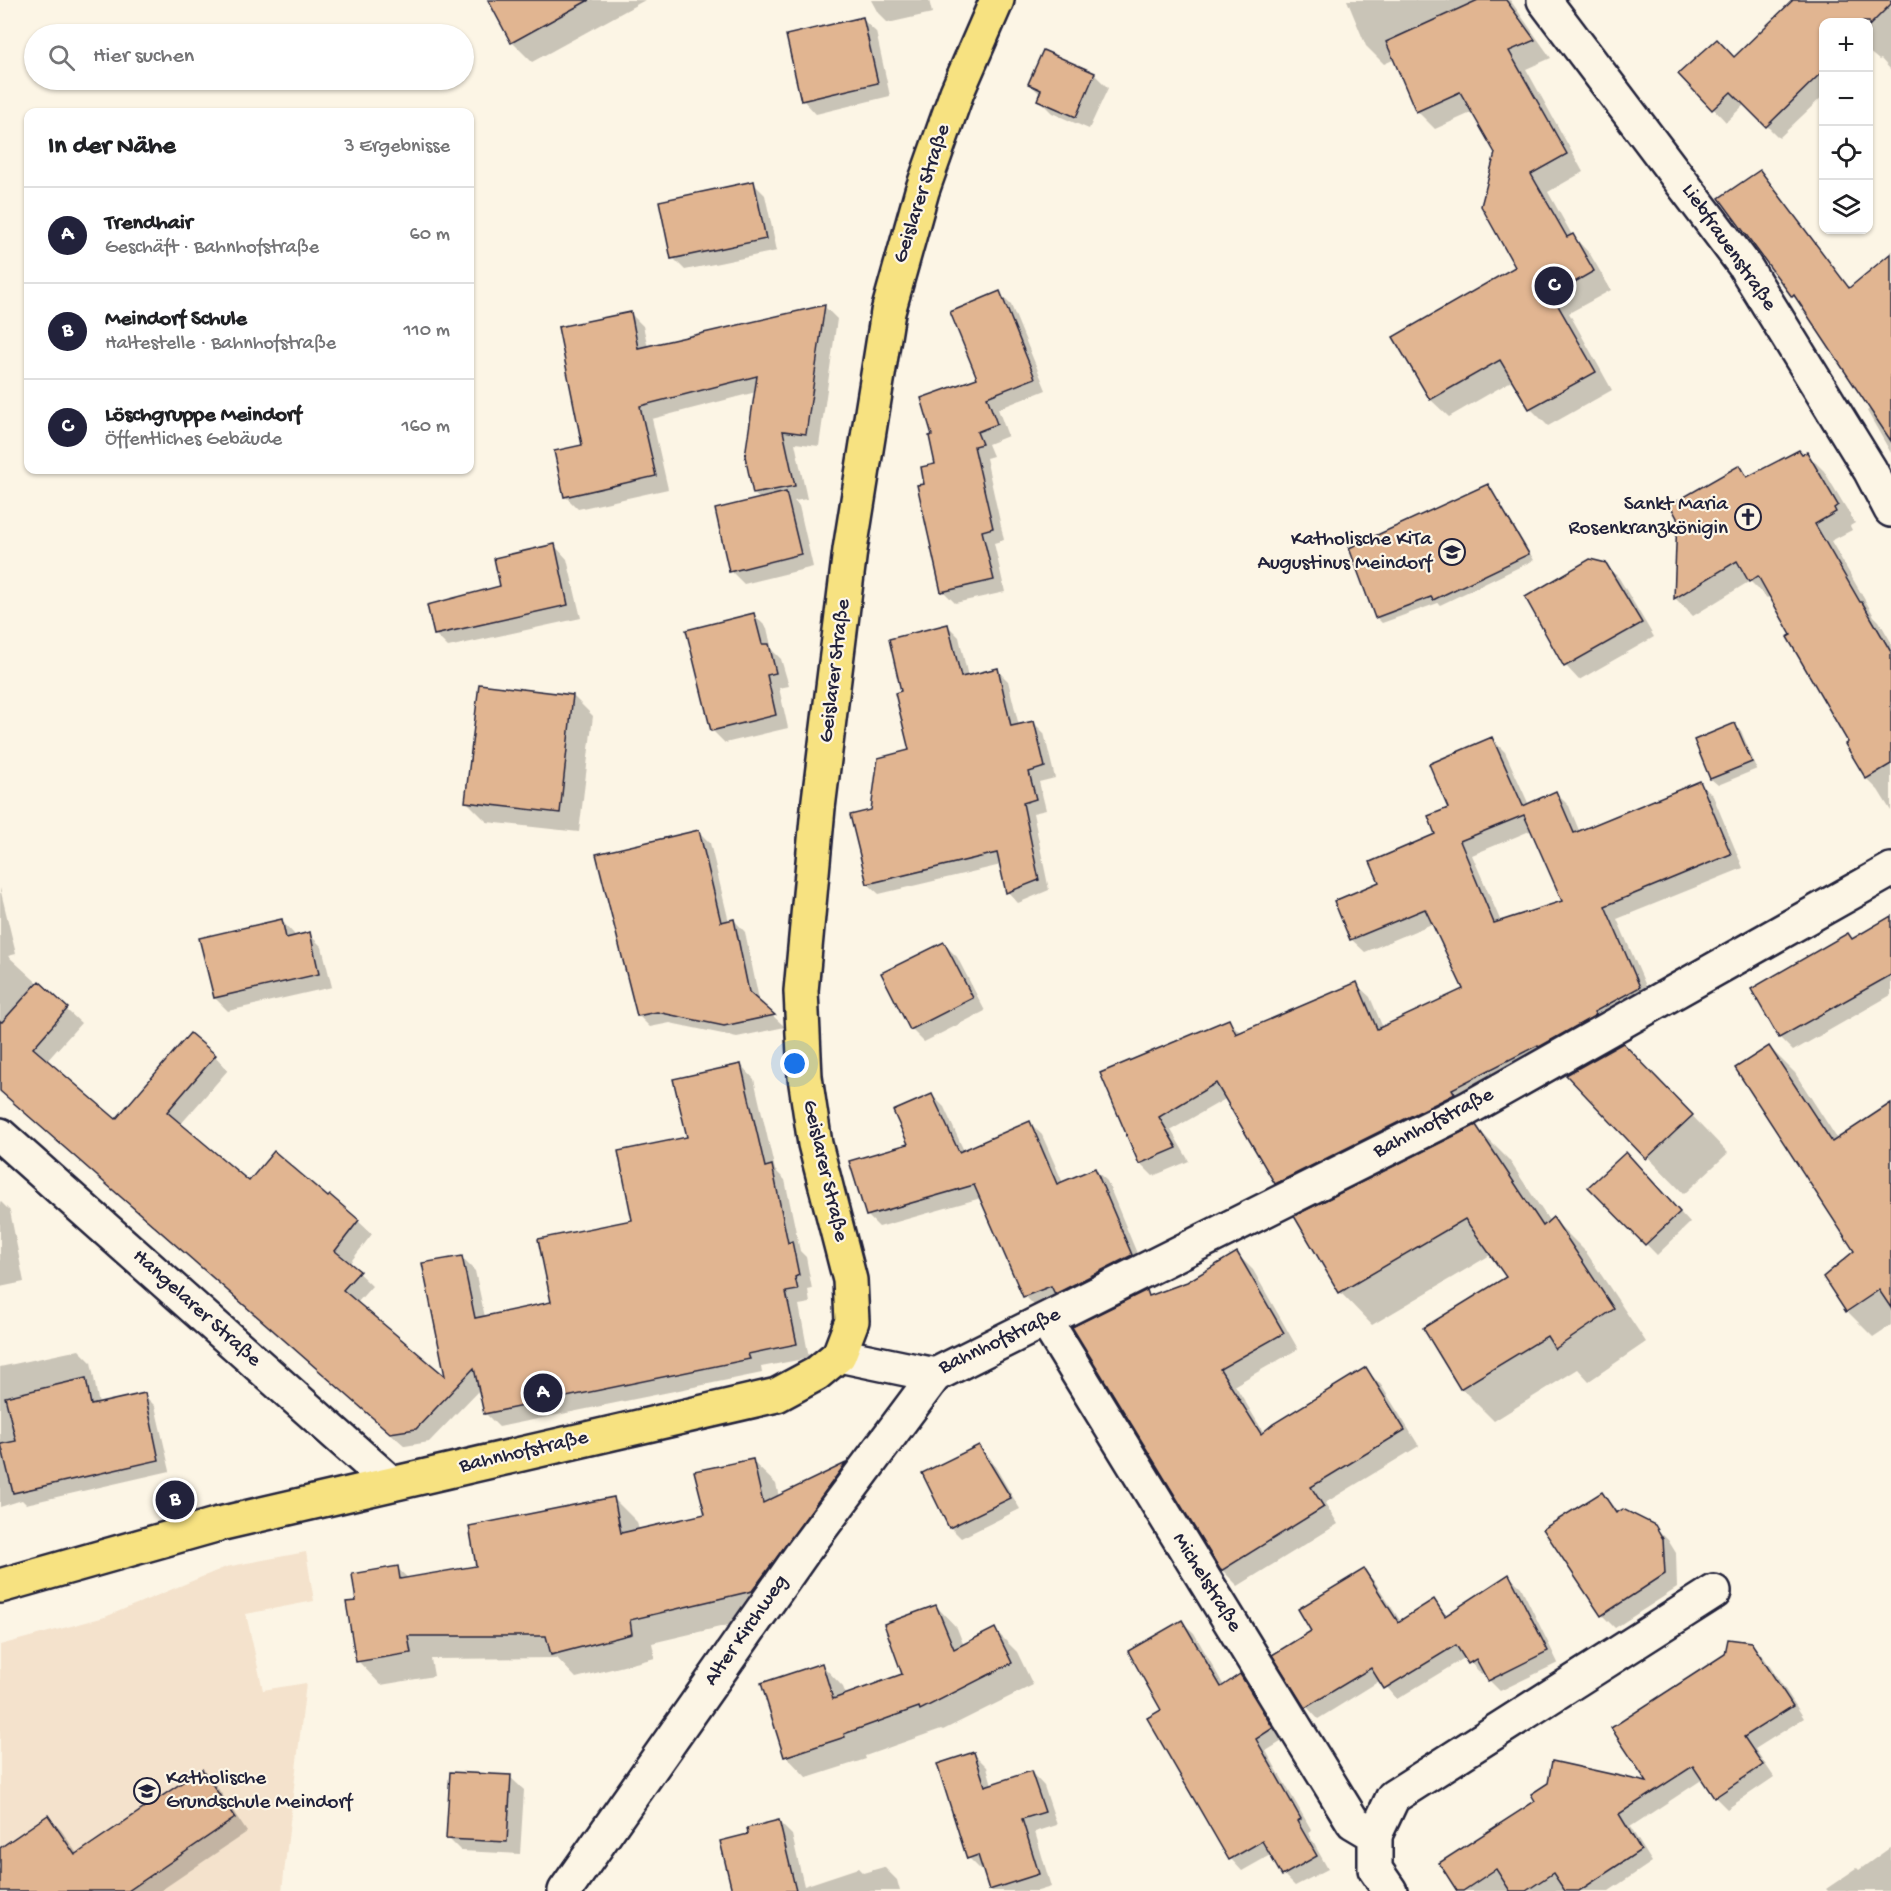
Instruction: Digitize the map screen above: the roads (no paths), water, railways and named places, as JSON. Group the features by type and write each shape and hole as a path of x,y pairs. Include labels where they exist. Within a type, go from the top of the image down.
{"main road":[{"name":"Geislarer Straße","path":"839,1355 852,1322 850,1280 815,1144 804,1077 801,991 818,808 850,550 888,312 922,191 957,92 997,0"},
{"name":"Bahnhofstraße","path":"0,1586 219,1524 777,1395 816,1374 839,1355"}],"street":[{"name":"Liebfrauenstraße","path":"1544,0 1744,265 1870,470 1891,510"},
{"name":"Bahnhofstraße","path":"839,1355 935,1375 1467,1109 1891,870"},
{"name":"Hangelarer Straße","path":"0,1135 391,1483"},
{"name":"Michelstraße","path":"1046,1321 1353,1822 1375,1835"},
{"name":"Alter Kirchweg","path":"565,1891 803,1552 935,1375"},
{"path":"1390,1891 1376,1869 1375,1835 1393,1797 1714,1592"}],"place":[{"name":"Löschgruppe Meindorf","path":"1554,286"},
{"name":"Sankt Maria Rosenkranzkönigin","path":"1748,517"},
{"name":"Katholische KiTa Augustinus Meindorf","path":"1452,552"},
{"name":"Trendhair","path":"543,1393"},
{"name":"Meindorf Schule","path":"175,1500"},
{"name":"Katholische Grundschule Meindorf","path":"147,1791"}]}
